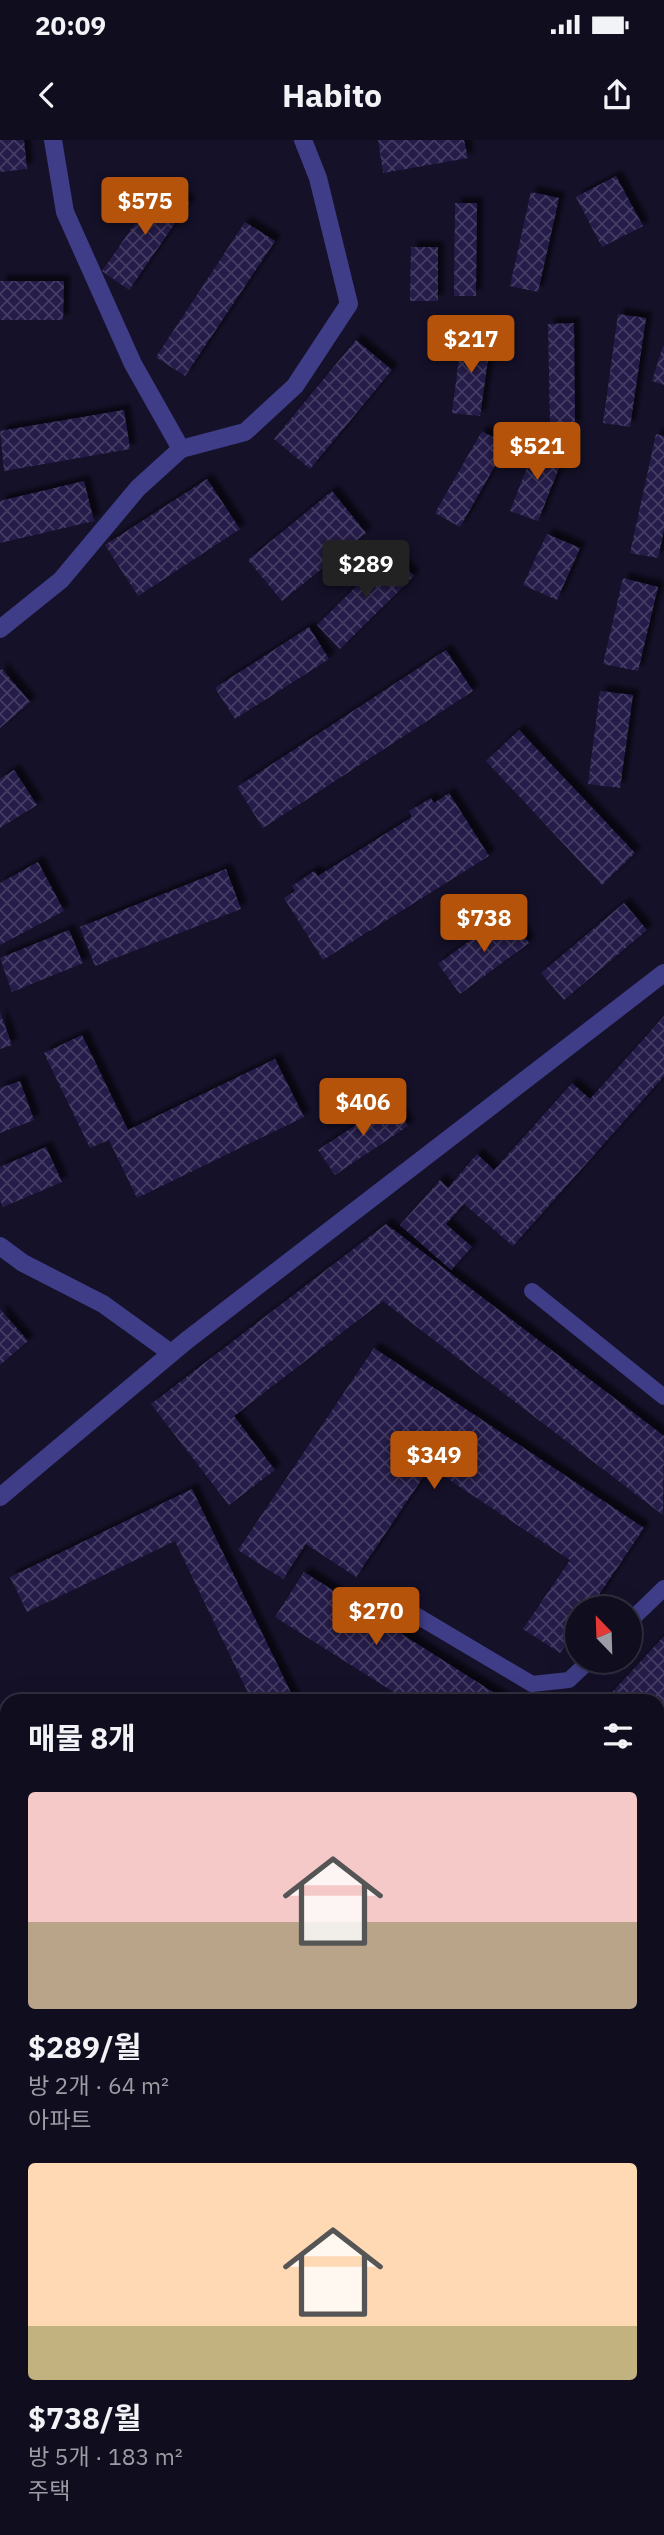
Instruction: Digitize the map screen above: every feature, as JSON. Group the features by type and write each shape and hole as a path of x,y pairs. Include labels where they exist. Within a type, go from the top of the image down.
{"street":[{"path":"53,140 65,212 133,364 181,449"},
{"path":"0,629 61,580 138,488 181,449 245,432 295,386 349,303 318,178 303,140"},
{"path":"0,1496 171,1353 664,973"},
{"path":"0,1246 23,1263 103,1304 171,1353"}],"lane":[{"path":"533,1291 664,1396"},
{"path":"642,1609 664,1588"},
{"path":"387,1598 533,1684 569,1680 576,1673"}],"building":[{"path":"0,140 24,140 27,169 0,172"},
{"path":"378,140 464,140 468,158 383,173"},
{"path":"616,176 643,226 602,247 576,197"},
{"path":"162,185 189,203 129,290 102,271"},
{"path":"531,192 559,198 538,292 510,286"},
{"path":"455,203 477,203 476,296 454,296"},
{"path":"245,222 275,241 185,376 156,357"},
{"path":"411,247 438,247 438,301 410,301"},
{"path":"0,281 64,281 63,320 0,320"},
{"path":"618,314 646,318 630,427 603,423"},
{"path":"574,323 575,427 550,427 548,324"},
{"path":"462,334 491,338 480,416 452,413"},
{"path":"356,340 392,370 310,469 274,439"},
{"path":"664,346 664,385 652,381"},
{"path":"124,410 130,449 4,471 0,431"},
{"path":"482,431 507,445 460,527 435,513"},
{"path":"656,434 664,436 664,530 658,558 630,553"},
{"path":"537,442 565,453 538,521 510,511"},
{"path":"207,479 240,529 138,596 105,545"},
{"path":"84,481 94,521 0,543 0,501"},
{"path":"332,491 366,533 282,601 248,560"},
{"path":"547,534 580,548 557,600 523,585"},
{"path":"391,552 414,576 340,649 317,625"},
{"path":"623,578 658,587 638,671 603,664"},
{"path":"309,627 329,659 235,719 215,688"},
{"path":"446,650 473,691 263,828 237,787"},
{"path":"2,669 30,702 0,728 0,670"},
{"path":"600,691 633,695 620,788 588,784"},
{"path":"519,730 635,853 602,885 486,761"},
{"path":"14,770 37,805 0,828 0,779"},
{"path":"449,793 489,856 323,960 284,898 295,891 292,886 314,871 318,876 412,817 409,811 431,798 434,803"},
{"path":"38,862 64,911 0,945 0,883"},
{"path":"226,869 241,909 95,966 80,927"},
{"path":"624,903 647,930 564,1000 541,973"},
{"path":"507,913 529,943 460,994 438,964"},
{"path":"69,930 83,963 12,992 0,958"},
{"path":"0,1012 12,1045 0,1049"},
{"path":"664,1016 664,1076 513,1246 464,1204 446,1224 472,1247 451,1270 400,1225 440,1180 448,1188 477,1154 494,1170 572,1083 590,1099"},
{"path":"82,1035 128,1130 275,1059 304,1117 137,1198 109,1140 90,1148 44,1053"},
{"path":"20,1081 34,1120 0,1133 0,1088"},
{"path":"392,1101 408,1126 335,1175 318,1150"},
{"path":"46,1147 62,1182 3,1207 0,1200 0,1167"},
{"path":"386,1224 664,1436 663,1515 383,1301 234,1416 275,1470 229,1505 151,1404"},
{"path":"0,1309 28,1341 0,1365"},
{"path":"374,1348 644,1528 598,1596 565,1596 565,1646 560,1653 523,1629 570,1560 430,1467 356,1577 306,1544 283,1579 238,1550"},
{"path":"192,1489 292,1694 249,1694 175,1541 27,1612 10,1577"},
{"path":"304,1572 496,1694 397,1694 275,1617"},
{"path":"664,1636 664,1694 610,1694 630,1673 642,1673 642,1660"}]}
